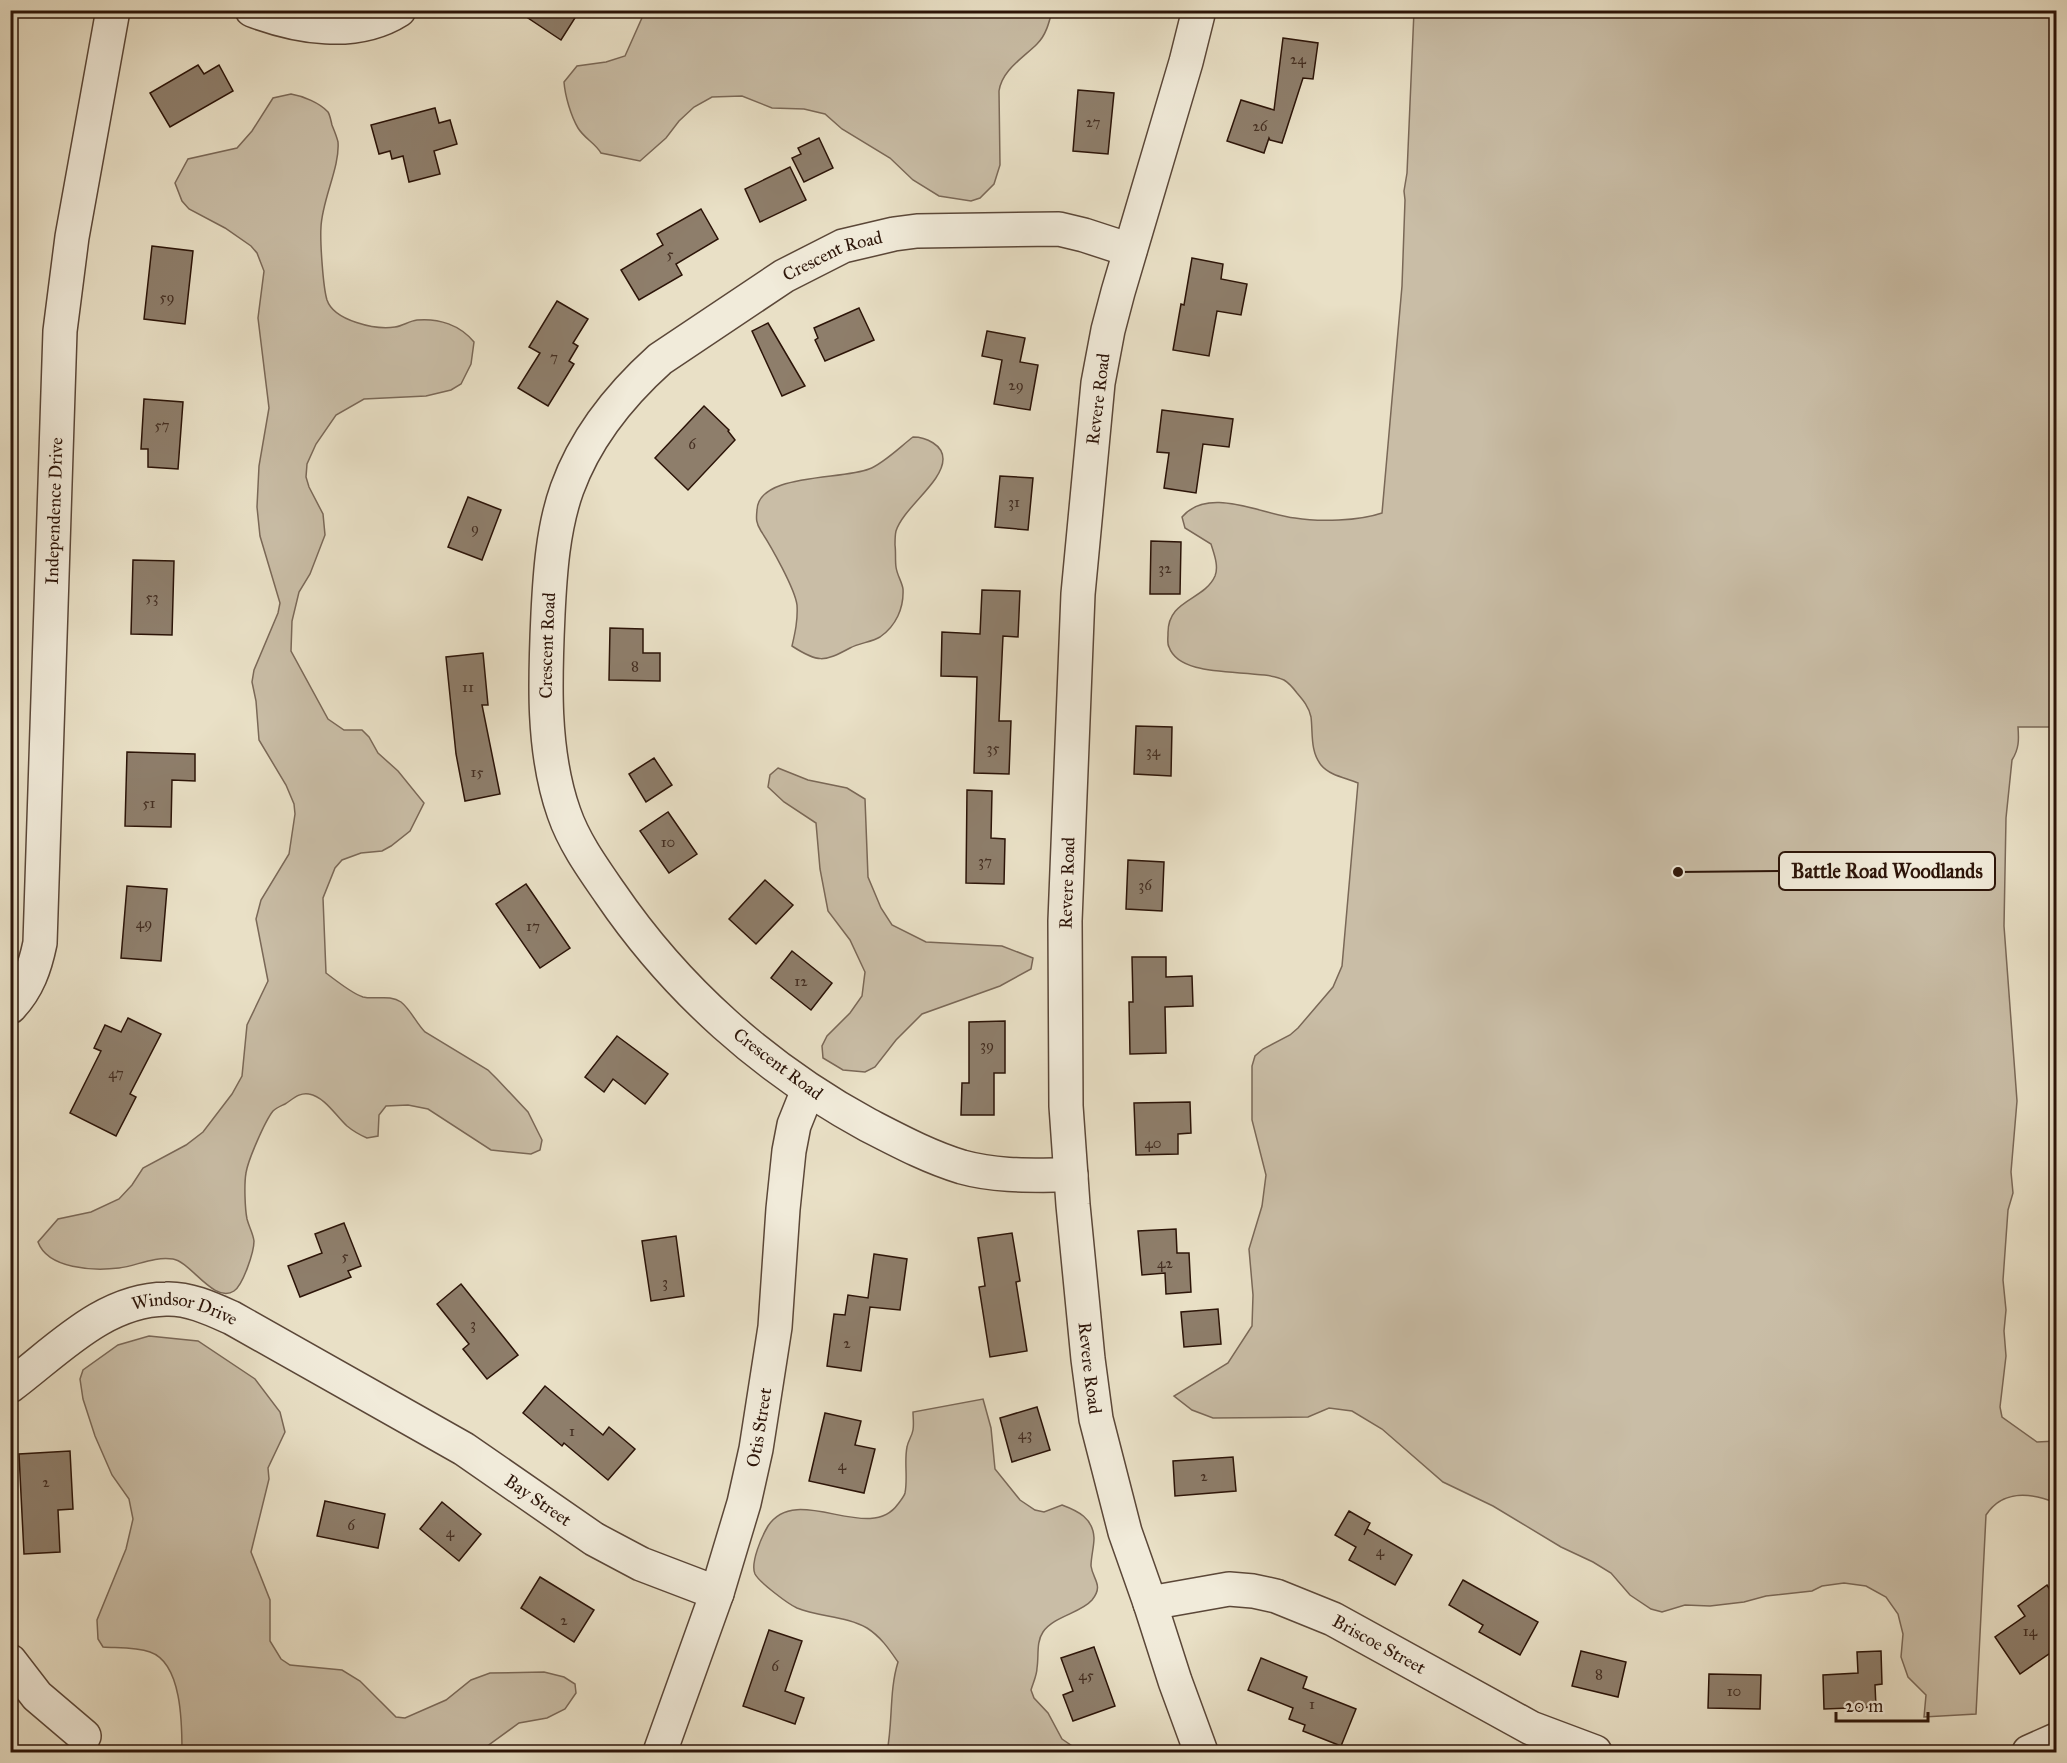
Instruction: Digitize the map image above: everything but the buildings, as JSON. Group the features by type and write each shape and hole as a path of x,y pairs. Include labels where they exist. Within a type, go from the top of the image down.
{"street":[{"name":"Independence Drive","path":"10,1007 28,983 40,943 60,331 72,237 112,10"},
{"path":"252,10 277,20 310,27 341,27 376,20 399,10"},
{"name":"Revere Road","path":"1199,10 1108,330 1098,383 1078,594 1065,921 1066,1106 1088,1359 1096,1419 1114,1497 1175,1681 1202,1752"},
{"name":"Crescent Road","path":"1071,1175 997,1174 961,1167 915,1150 808,1090 735,1033 654,953 590,863 570,829 558,794 550,749 546,650 549,597 554,547 566,491 576,466 611,411 660,359 784,276 843,246 917,231 1047,228 1072,231 1130,250"},
{"name":"Otis Street","path":"660,1752 717,1593 744,1503 756,1449 775,1327 783,1198 789,1151 794,1125 808,1090"},
{"name":"Windsor Drive","path":"10,1386 77,1333 112,1312 139,1303 165,1299 195,1303 232,1318 366,1393"},
{"name":"Bay Street","path":"366,1393 464,1449 568,1523 616,1552 717,1593"},
{"name":"Briscoe Street","path":"1150,1603 1229,1589 1276,1596 1333,1620 1531,1728 1595,1752"},
{"path":"10,1661 37,1696 84,1736"},
{"path":"2029,1752 2056,1740"}],"shaded area":[{"path":"645,10 1052,11 1047,29 1040,40 1014,65 1001,84 999,91 1000,165 994,184 980,198 971,201 939,196 913,180 890,158 842,129 825,114 804,109 772,108 742,96 712,97 694,107 666,138 640,161 601,153 580,132 575,123 564,82 577,66 606,62 625,56"},
{"path":"1414,11 2056,11 2056,727 2018,727 2018,744 2012,760 2006,818 2004,926 2017,1101 2011,1172 2013,1193 2008,1210 2003,1280 2006,1310 2004,1331 2006,1356 2000,1407 2002,1417 2037,1442 2056,1441 2056,1503 2037,1497 2009,1497 1993,1507 1986,1515 1976,1714 1924,1717 1926,1695 1908,1677 1901,1657 1903,1634 1898,1614 1886,1597 1866,1586 1844,1583 1822,1586 1812,1591 1766,1596 1744,1602 1710,1606 1685,1605 1662,1612 1651,1609 1630,1595 1611,1573 1593,1562 1561,1547 1493,1506 1443,1482 1382,1429 1352,1411 1329,1408 1308,1417 1213,1418 1192,1410 1174,1396 1228,1363 1252,1326 1253,1295 1249,1249 1262,1206 1266,1175 1252,1120 1252,1066 1255,1056 1263,1049 1290,1035 1298,1028 1333,987 1342,966 1358,783 1325,769 1317,760 1309,710 1286,681 1272,676 1203,669 1188,665 1176,658 1169,647 1169,622 1180,607 1210,584 1216,572 1216,560 1211,544 1185,528 1182,517 1193,508 1220,503 1236,504 1281,516 1315,520 1351,519 1382,513 1402,286 1404,191 1407,173"},
{"path":"291,94 311,100 328,112 338,142 336,162 321,227 324,285 331,307 347,319 377,327 395,327 417,320 433,320 456,327 474,342 471,364 461,384 451,390 426,396 364,399 336,415 316,444 307,464 306,477 323,514 325,535 310,574 299,592 292,621 291,651 328,719 344,730 362,730 378,753 398,771 424,803 410,831 391,846 382,851 361,853 342,860 335,868 323,898 326,973 363,997 392,998 401,1002 425,1032 488,1070 528,1112 542,1140 540,1150 531,1154 491,1150 428,1109 408,1105 386,1106 379,1115 378,1136 367,1138 347,1126 330,1107 315,1096 303,1094 297,1096 273,1111 250,1159 246,1173 245,1196 247,1219 254,1246 241,1282 234,1291 226,1293 211,1287 187,1267 173,1259 152,1260 119,1268 85,1268 61,1263 51,1258 38,1242 58,1219 91,1212 119,1199 143,1168 186,1145 203,1132 232,1094 242,1076 247,1025 268,981 256,919 261,900 289,854 295,814 294,804 286,785 259,740 252,682 254,670 280,603 260,536 257,507 259,466 269,408 258,318 264,271 257,253 251,246 225,228 189,209 182,201 175,183 188,159 237,148 252,131 273,98"},
{"path":"913,437 923,438 933,443 940,450 943,459 937,477 900,522 896,531 896,567 903,589 898,616 886,633 877,639 827,658 821,659 808,655 792,646 797,621 797,605 787,579 757,523 757,510 761,498 771,490 786,484 874,467"},
{"path":"778,768 808,780 847,788 865,799 868,877 881,908 892,925 926,942 1002,946 1033,958 1031,969 1000,986 922,1014 896,1040 875,1067 865,1072 843,1070 823,1058 822,1046 827,1036 850,1013 862,996 865,972 850,940 828,911 820,869 816,823 784,802 768,787 770,775"},
{"path":"149,1336 198,1341 255,1379 280,1412 285,1432 268,1468 269,1479 251,1552 270,1600 270,1641 281,1659 290,1665 342,1670 360,1681 396,1717 405,1718 446,1700 471,1680 490,1673 544,1672 564,1677 575,1684 576,1693 565,1709 547,1718 519,1723 479,1752 182,1752 182,1726 178,1696 174,1681 161,1658 145,1650 103,1647 98,1639 97,1620 126,1549 133,1519 129,1499 112,1475 95,1436 83,1399 80,1379 83,1370 118,1345"},
{"path":"983,1399 991,1428 995,1469 1020,1500 1035,1510 1044,1512 1062,1505 1068,1507 1084,1516 1093,1531 1091,1566 1097,1590 1087,1604 1054,1622 1043,1632 1039,1640 1037,1671 1031,1690 1034,1698 1048,1713 1062,1739 1081,1752 887,1752 893,1684 898,1662 891,1652 881,1639 867,1628 851,1621 797,1608 774,1592 755,1574 754,1563 760,1543 768,1526 781,1514 796,1510 814,1511 870,1519 885,1515 898,1504 905,1493 906,1453 913,1430 913,1412"}],"place":[{"name":"Battle Road Woodlands","path":"1678,872"}]}
